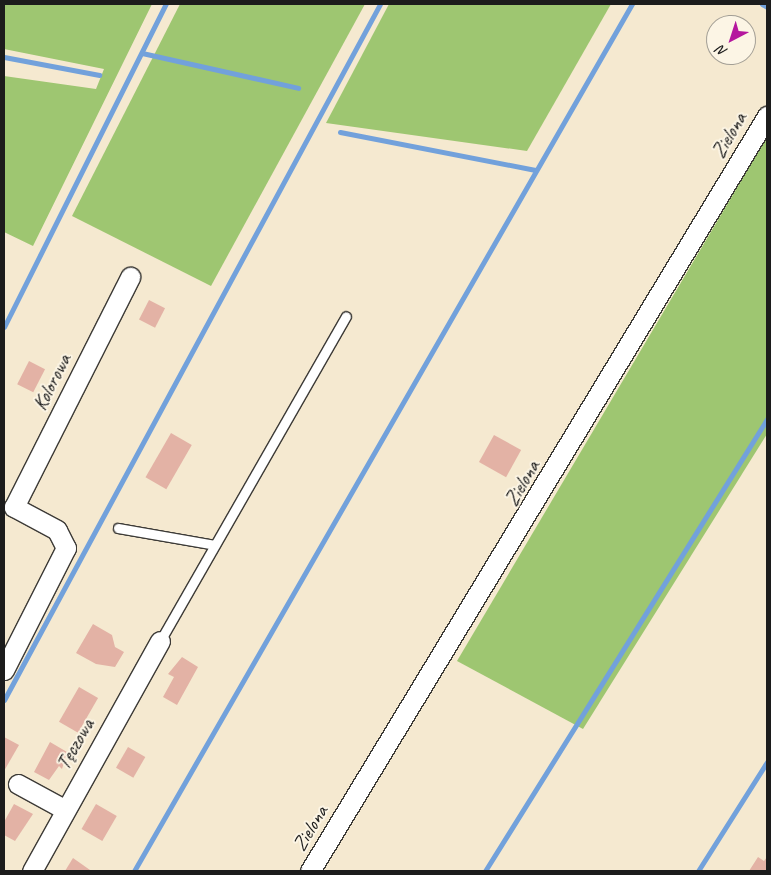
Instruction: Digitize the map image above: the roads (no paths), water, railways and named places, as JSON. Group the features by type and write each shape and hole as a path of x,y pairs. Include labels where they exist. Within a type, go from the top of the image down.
{"street":[{"name":"Zielona","path":"310,871 767,116"},
{"name":"Kolorowa","path":"4,670 66,548 57,530 9,507 130,277"},
{"name":"Tęczowa","path":"32,871 64,809 160,641"},
{"path":"18,784 64,809"}],"lane":[{"path":"160,641 346,316"},
{"path":"118,528 215,545"}],"waterway":[{"path":"4,327 166,4"},
{"path":"4,700 380,4"},
{"path":"134,871 632,4"},
{"path":"762,4 767,7"},
{"path":"142,53 298,88"},
{"path":"4,57 99,75"},
{"path":"340,132 535,170"},
{"path":"485,871 767,419"},
{"path":"698,871 767,762"}]}
